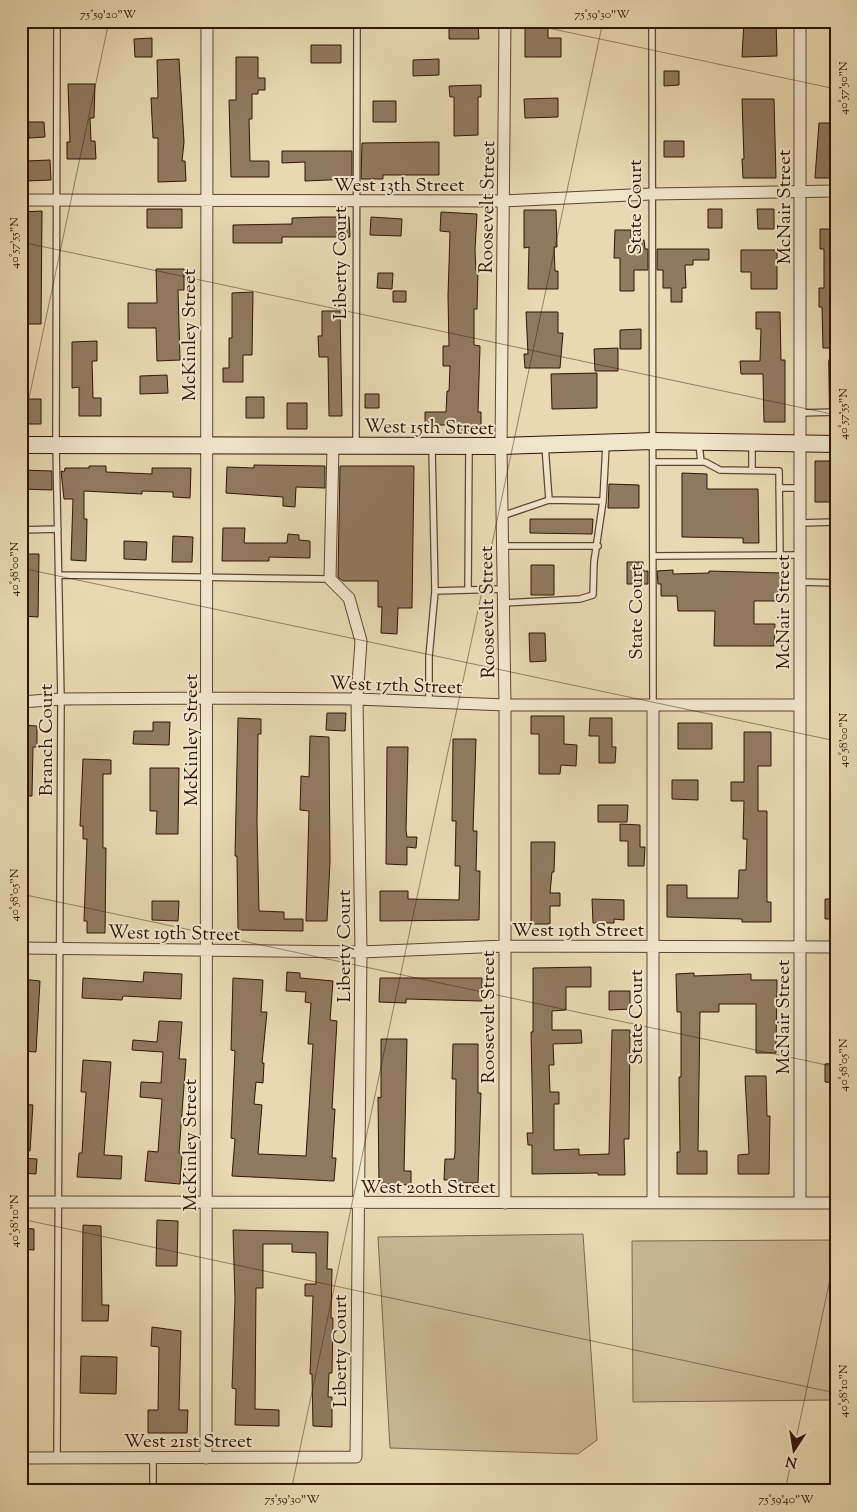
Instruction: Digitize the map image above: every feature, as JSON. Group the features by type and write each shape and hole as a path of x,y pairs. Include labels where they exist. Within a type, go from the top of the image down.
{"main road":[{"name":"West 15th Street","path":"21,445 501,446 653,441 800,445 836,444"}],"street":[{"name":"McKinley Street","path":"206,21 205,446 208,949 206,1458"},
{"name":"Roosevelt Street","path":"504,1203 505,705 501,446 505,201 505,21"},
{"name":"McNair Street","path":"800,21 800,1203"},
{"path":"834,21 836,25"},
{"name":"West 13th Street","path":"21,200 505,201 651,194 836,191"},
{"path":"330,578 333,446"},
{"name":"Liberty Court","path":"330,578 350,598 361,641 357,699 361,952 356,1456"},
{"name":"West 17th Street","path":"21,702 61,699 207,698 357,699 505,705 800,706"},
{"name":"State Court","path":"653,705 653,1203"},
{"name":"West 19th Street","path":"21,948 361,952 505,946 836,947"},
{"name":"West 20th Street","path":"21,1202 358,1204 836,1203"},
{"name":"West 21st Street","path":"21,1458 356,1456"}],"lane":[{"name":"Branch Court","path":"57,21 56,445 61,699 58,948 57,1458"},
{"name":"Liberty Court","path":"356,445 357,21"},
{"name":"State Court","path":"652,21 653,705"},
{"path":"800,413 834,412 832,362"},
{"path":"699,442 700,462"},
{"path":"503,603 580,599 593,595 603,501 606,443"},
{"path":"752,443 752,470"},
{"path":"545,445 549,500"},
{"path":"429,702 429,657 435,591 432,446"},
{"path":"468,590 469,446"},
{"path":"653,462 706,462 720,470 779,471 780,555"},
{"path":"779,488 800,488"},
{"path":"502,516 549,500 603,501"},
{"path":"800,522 836,522"},
{"path":"21,530 58,529"},
{"path":"502,546 598,546"},
{"path":"653,556 800,555"},
{"path":"59,575 330,578"},
{"path":"800,582 836,583"},
{"path":"435,591 503,589"},
{"path":"153,1491 154,1458"}],"shaded area":[{"path":"583,1234 597,1440 578,1454 390,1448 378,1237"},
{"path":"836,1240 836,1400 633,1402 632,1241"}],"building":[{"path":"525,21 548,21 548,38 561,38 561,57 525,57"},
{"path":"744,21 776,21 777,56 742,57"},
{"path":"449,24 478,24 479,39 449,39"},
{"path":"152,38 152,57 135,57 134,39"},
{"path":"311,45 341,45 341,63 311,63"},
{"path":"236,57 258,57 258,78 265,78 265,90 258,90 258,94 252,94 252,119 249,119 250,161 269,161 269,177 231,177 229,100 236,100"},
{"path":"179,59 184,142 182,161 185,161 186,181 158,182 158,138 153,138 151,98 158,98 157,60"},
{"path":"439,59 439,75 413,76 413,60"},
{"path":"664,71 679,71 679,85 664,86"},
{"path":"68,84 95,84 94,118 90,118 91,141 95,141 96,159 67,159 67,142 70,142"},
{"path":"481,85 481,97 478,97 478,135 454,136 454,97 450,97 449,86"},
{"path":"558,98 558,117 525,118 524,99"},
{"path":"742,99 774,99 776,178 743,178"},
{"path":"373,101 396,101 396,122 373,122"},
{"path":"28,122 44,122 45,137 29,138"},
{"path":"819,123 836,123 836,178 815,178"},
{"path":"664,141 684,141 684,157 664,157"},
{"path":"439,142 439,175 383,175 383,179 361,179 362,143"},
{"path":"282,151 352,151 352,179 305,181 305,162 282,163"},
{"path":"50,160 51,180 26,181 26,161"},
{"path":"147,209 182,209 182,228 147,228"},
{"path":"708,209 722,209 722,228 708,228"},
{"path":"757,209 774,209 774,229 758,229"},
{"path":"524,210 556,210 557,247 554,247 555,271 558,271 558,289 528,289 529,247 524,248"},
{"path":"42,211 41,324 21,324 21,212"},
{"path":"441,212 477,214 475,250 476,271 478,271 477,309 474,309 474,345 480,346 478,412 481,412 481,431 450,431 451,425 425,425 425,412 446,412 447,391 449,391 450,366 443,366 443,346 449,346 450,232 440,231"},
{"path":"349,217 350,237 282,237 282,243 233,243 233,225 292,224 292,218"},
{"path":"371,217 402,219 401,236 370,235"},
{"path":"820,229 836,229 836,348 823,348 822,307 819,307 819,288 824,288 824,249 820,249"},
{"path":"615,230 631,230 631,241 644,240 645,249 648,249 648,270 634,270 634,291 620,291 620,258 614,258"},
{"path":"657,249 709,249 709,260 693,260 693,265 685,265 686,288 682,288 682,302 671,302 671,288 663,288 663,270 657,270"},
{"path":"741,250 777,250 777,289 751,289 751,272 741,272"},
{"path":"156,269 184,269 184,290 178,290 180,360 157,361 156,328 128,328 128,303 157,303"},
{"path":"378,273 393,273 392,289 377,288"},
{"path":"393,291 406,291 406,302 393,302"},
{"path":"253,292 252,355 243,355 243,382 223,382 223,368 229,368 229,338 232,338 232,293"},
{"path":"322,311 340,311 342,416 329,416 328,357 319,357 318,336 322,336"},
{"path":"526,312 558,312 558,333 563,333 560,368 525,368 524,354 528,354"},
{"path":"756,312 780,312 781,360 785,360 785,422 764,422 763,374 741,374 740,361 760,361 761,329 756,329"},
{"path":"641,329 641,349 620,349 620,330"},
{"path":"97,341 97,361 92,361 93,398 101,398 101,416 79,416 79,387 72,388 72,342"},
{"path":"618,348 618,371 595,371 594,349"},
{"path":"597,373 597,408 552,409 551,374"},
{"path":"167,375 168,393 140,394 140,376"},
{"path":"365,394 379,394 379,408 365,408"},
{"path":"246,397 264,397 264,418 246,418"},
{"path":"21,399 41,399 41,424 21,424"},
{"path":"287,403 307,403 307,429 287,429"},
{"path":"815,461 836,461 836,502 815,502"},
{"path":"254,465 325,466 325,488 296,487 295,507 283,506 283,497 226,493 227,467 254,468"},
{"path":"89,466 106,466 106,472 152,474 152,468 191,468 190,498 173,497 173,492 142,491 142,494 84,491 84,519 87,519 86,561 71,560 73,499 64,499 61,471 64,472 65,468 89,468"},
{"path":"340,466 414,466 412,608 398,608 397,634 381,633 382,607 378,607 378,581 343,581 338,577"},
{"path":"21,470 52,471 52,490 21,489"},
{"path":"682,473 707,474 707,489 758,489 759,543 743,543 743,538 682,537"},
{"path":"609,484 639,485 639,508 608,508"},
{"path":"530,519 593,519 592,534 530,533"},
{"path":"223,528 245,528 244,543 287,543 288,534 299,535 299,540 310,541 310,558 269,557 269,561 222,561"},
{"path":"173,536 193,537 192,562 172,562"},
{"path":"124,541 147,542 146,560 124,559"},
{"path":"21,554 39,554 38,617 21,616"},
{"path":"627,562 643,562 643,571 648,571 648,584 627,584"},
{"path":"531,565 554,565 554,595 531,595"},
{"path":"673,570 673,574 709,573 709,571 781,573 781,601 754,601 754,624 775,624 774,646 714,646 715,611 678,611 677,596 661,596 661,584 658,584 657,571"},
{"path":"529,633 545,633 546,661 530,662"},
{"path":"327,713 346,713 345,731 326,730"},
{"path":"531,716 564,716 564,744 577,745 576,766 561,765 560,774 539,774 539,734 531,734"},
{"path":"238,718 261,719 261,734 258,734 257,822 259,911 284,912 284,919 303,919 303,931 238,930 237,856 235,856"},
{"path":"590,718 612,718 612,747 616,747 615,763 599,763 599,736 589,736"},
{"path":"153,722 170,722 169,745 133,744 134,731 153,731"},
{"path":"678,723 712,723 712,749 678,749"},
{"path":"21,725 37,726 37,747 33,747 32,796 21,796"},
{"path":"744,732 771,732 771,766 758,766 758,811 767,811 767,902 771,902 771,922 742,922 742,919 667,917 667,885 687,885 687,898 738,898 739,870 746,870 747,839 743,839 744,801 731,801 731,782 744,782"},
{"path":"310,736 329,737 330,862 327,921 306,921 309,811 300,810 301,776 309,777"},
{"path":"453,739 476,739 473,831 477,831 476,871 480,871 479,920 380,921 380,891 408,891 408,899 459,900 460,866 455,866 456,821 452,821"},
{"path":"387,747 408,747 406,830 407,837 417,837 416,848 407,847 407,865 386,864"},
{"path":"83,759 111,760 111,774 103,774 103,848 106,848 105,933 87,933 87,921 84,921 87,839 83,839 83,826 80,826"},
{"path":"150,768 179,768 178,834 156,834 157,811 150,811"},
{"path":"672,780 698,780 698,800 672,799"},
{"path":"598,805 628,805 627,822 598,822"},
{"path":"620,824 640,825 640,847 645,847 644,866 628,866 628,841 620,841"},
{"path":"531,842 555,842 554,872 552,872 550,893 560,893 560,906 550,906 550,924 531,924"},
{"path":"592,899 624,900 624,920 614,919 614,923 593,923"},
{"path":"825,899 836,899 836,919 825,919"},
{"path":"152,901 179,901 178,921 152,920"},
{"path":"591,967 591,987 566,987 566,1010 552,1011 552,1030 581,1030 582,1043 553,1044 554,1065 549,1065 550,1092 559,1092 559,1104 554,1104 554,1150 579,1149 579,1155 609,1154 612,1030 630,1030 629,1139 624,1139 625,1175 598,1175 598,1173 532,1174 532,1145 528,1145 527,1133 533,1133 531,1032 533,1032 533,968"},
{"path":"144,972 182,974 181,999 123,996 122,1000 82,998 83,978 143,982"},
{"path":"287,972 300,973 300,978 333,981 330,1020 337,1021 332,1109 335,1109 332,1158 336,1158 334,1181 232,1176 235,1139 231,1138 235,1051 231,1050 233,978 263,980 261,1012 267,1012 262,1063 264,1063 263,1083 256,1082 254,1104 262,1105 258,1154 306,1156 313,1044 308,1044 311,1003 305,1002 306,992 286,991"},
{"path":"694,973 694,976 751,974 751,980 777,980 776,1053 756,1053 756,1004 719,1004 719,1012 700,1012 698,1151 707,1151 707,1174 677,1174 677,1152 680,1152 679,1077 681,1077 681,1012 677,1012 676,974"},
{"path":"380,978 482,978 482,1001 406,999 406,1003 379,1002"},
{"path":"21,979 40,981 36,1052 21,1051"},
{"path":"609,991 630,991 630,1009 609,1010"},
{"path":"159,1021 182,1022 179,1059 186,1059 179,1153 182,1154 180,1184 145,1181 148,1151 158,1152 162,1099 140,1097 141,1082 161,1083 163,1052 132,1050 133,1040 157,1042"},
{"path":"381,1039 407,1039 404,1171 411,1171 411,1185 379,1184 378,1097 381,1098"},
{"path":"453,1044 478,1044 478,1093 481,1093 478,1183 453,1183 453,1180 444,1180 445,1159 454,1159 455,1153 456,1079 452,1079"},
{"path":"83,1060 111,1062 104,1155 122,1156 121,1179 77,1177 79,1153 82,1153 86,1092 81,1092"},
{"path":"836,1063 836,1083 825,1082 825,1064"},
{"path":"745,1076 766,1076 767,1116 770,1116 769,1174 738,1174 738,1155 749,1154"},
{"path":"21,1104 33,1105 30,1151 21,1150"},
{"path":"21,1158 37,1159 36,1174 21,1173"},
{"path":"157,1220 178,1221 177,1266 156,1266"},
{"path":"83,1225 101,1226 102,1305 109,1305 108,1321 82,1321"},
{"path":"21,1228 34,1229 34,1250 21,1249"},
{"path":"233,1230 328,1232 327,1269 332,1269 331,1318 333,1318 332,1373 329,1373 328,1397 332,1397 332,1427 313,1426 312,1374 310,1374 313,1296 305,1296 305,1284 316,1284 316,1253 292,1252 292,1244 263,1244 263,1288 256,1288 255,1409 279,1410 279,1426 235,1425 236,1389 232,1388 235,1299"},
{"path":"152,1327 181,1331 179,1410 188,1410 187,1433 148,1433 148,1410 158,1410 159,1347 151,1346"},
{"path":"81,1356 117,1357 116,1394 80,1393"}]}
